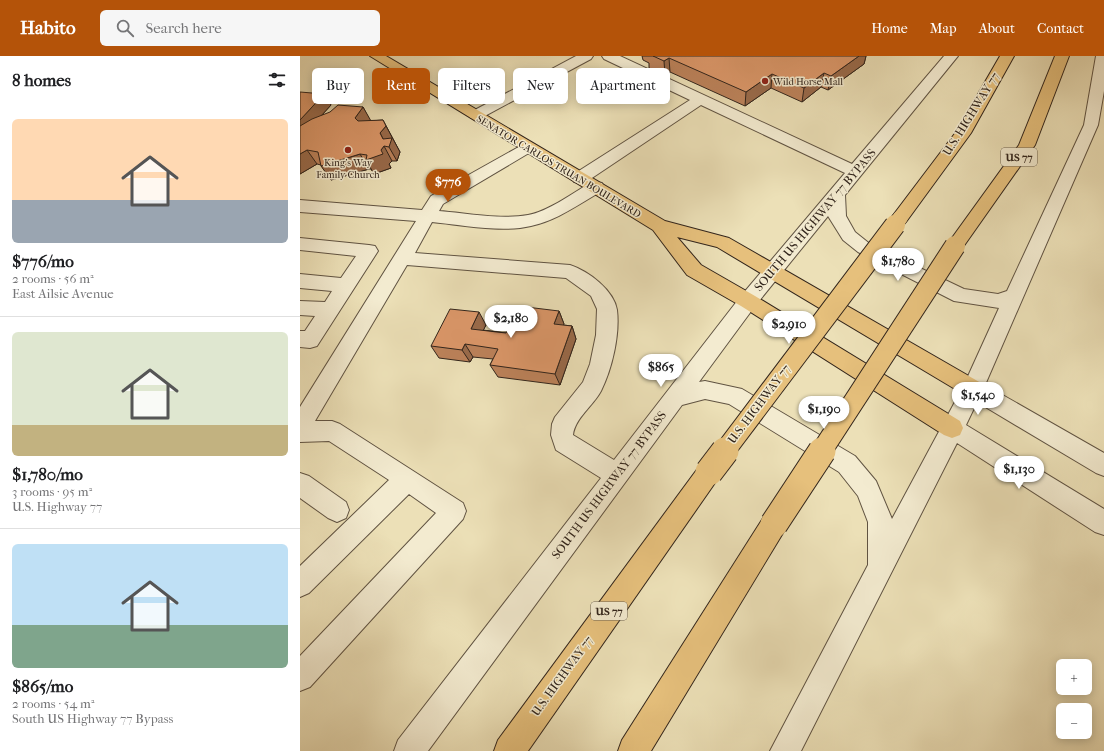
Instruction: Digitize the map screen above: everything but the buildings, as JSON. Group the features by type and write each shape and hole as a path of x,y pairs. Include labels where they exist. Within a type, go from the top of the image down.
{"main road":[{"name":"SENATOR CARLOS TRUAN BOULEVARD","path":"377,56 659,226 723,242 773,270 973,389"},
{"name":"U.S. HIGHWAY 77","path":"508,751 709,472 963,132 1007,56"},
{"name":"US 77","path":"632,751 774,524 955,246 1027,145 1062,56"},
{"name":"SENATOR CARLOS TRUAN BOULEVARD","path":"659,226 694,270 748,301 952,428"}],"street":[{"path":"476,115 586,56"},
{"path":"609,56 855,172"},
{"name":"SOUTH US HIGHWAY 77 BYPASS","path":"409,751 748,301 951,56"},
{"path":"784,751 973,389 1091,125 1103,56"},
{"path":"580,178 701,99"},
{"path":"300,427 437,200 529,148"},
{"path":"300,206 502,222 530,221 547,215 596,188"},
{"path":"837,192 838,216 850,236 864,248 961,296 998,301 1014,296"},
{"path":"300,244 369,251 310,340 300,339"},
{"path":"402,258 570,272 598,291 607,309 606,335 600,364 592,387 563,424 562,435 564,443 617,475"},
{"path":"300,281 346,285"},
{"path":"300,308 330,310"},
{"name":"SENATOR CARLOS TRUAN BOULEVARD","path":"973,389 1104,465"},
{"path":"675,398 705,390 734,396 846,464 867,489 881,522 880,568"},
{"name":"SENATOR CARLOS TRUAN BOULEVARD","path":"952,428 1104,523"},
{"path":"300,432 332,431 454,511 300,677"},
{"path":"300,584 406,479"},
{"path":"300,484 337,510"}],"place":[{"name":"Wild Horse Mall","path":"765,81"},
{"name":"King's Way Family Church","path":"348,150"}]}
